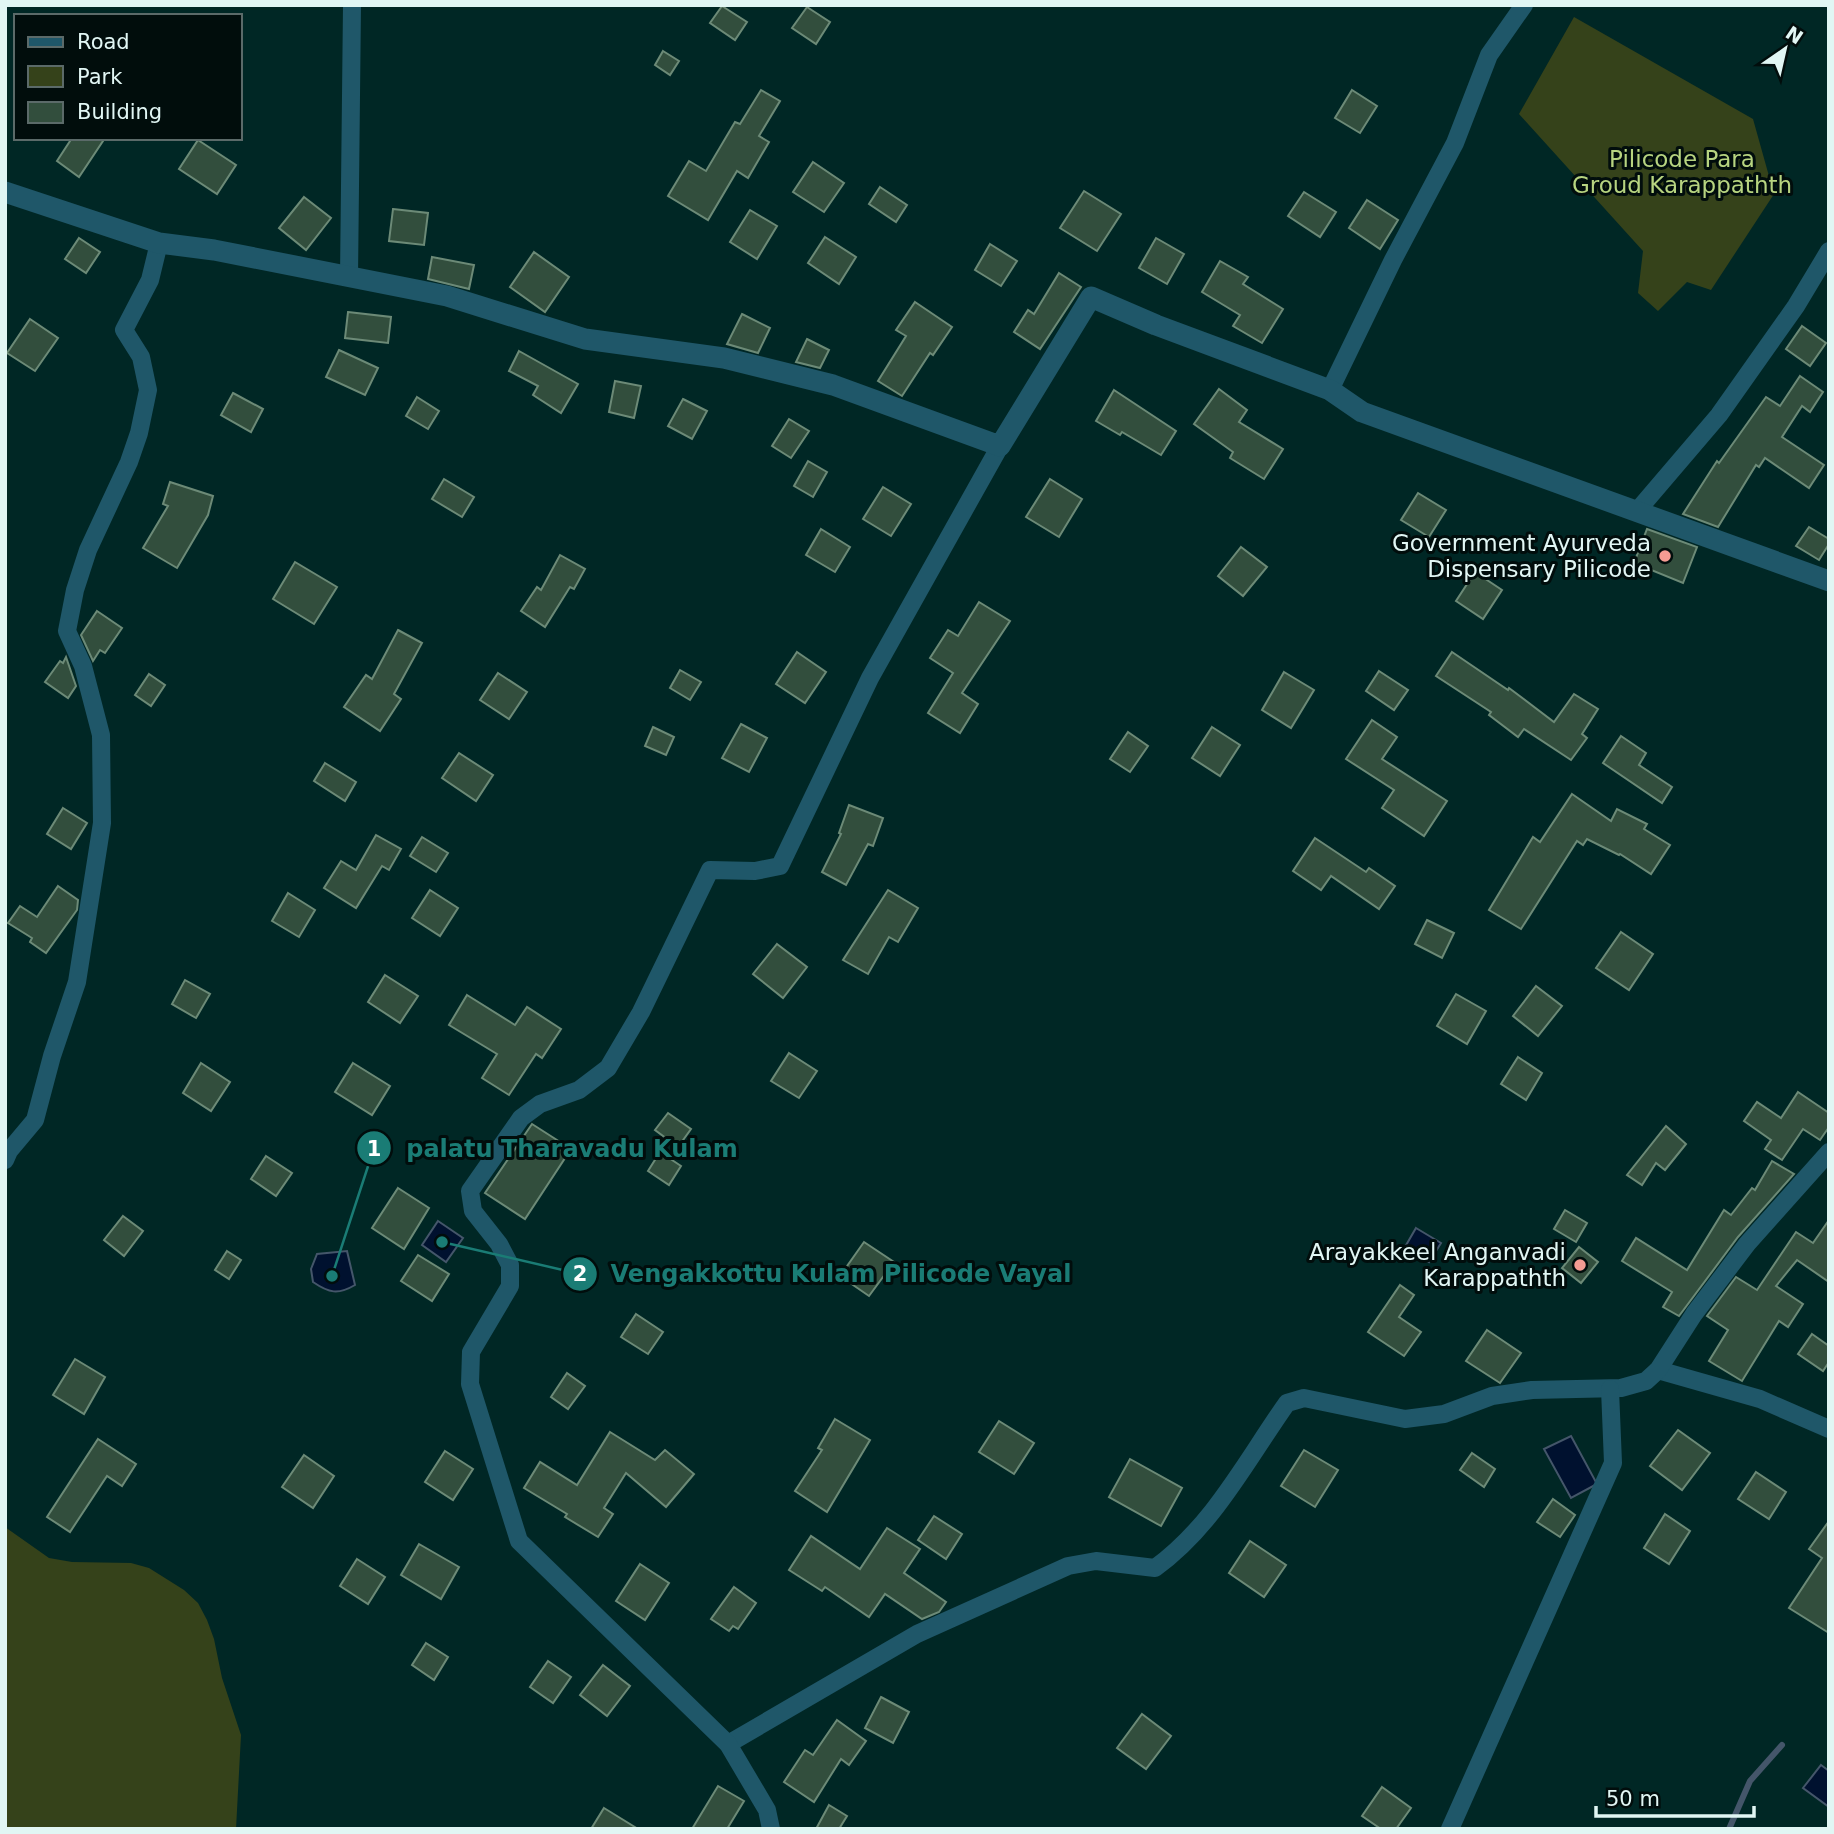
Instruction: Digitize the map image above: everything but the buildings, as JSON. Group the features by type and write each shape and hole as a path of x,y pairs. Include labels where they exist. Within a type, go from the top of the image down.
{"street":[{"path":"349,277 352,5"},
{"path":"1330,390 1455,143 1489,55 1524,5"},
{"path":"5,192 159,243 214,250 447,296 585,339 724,358 833,385 1000,446"},
{"path":"5,1160 34,1120 77,982 88,921 102,823 101,735 83,666 67,631 75,590 88,550 129,462 139,433 148,390 141,357 124,330 150,280 159,243"},
{"path":"1637,511 1719,415 1796,306 1829,251"},
{"path":"771,1829 767,1810 728,1744 519,1541 470,1384 471,1352 510,1286 510,1265 499,1244 473,1211 470,1191 521,1118 540,1104 579,1090 608,1068 641,1012 710,870 755,871 780,866 870,678 1000,446 1091,296 1156,325 1330,390 1362,412 1829,581"},
{"path":"728,1744 918,1634 1068,1566 1096,1561 1155,1569 1202,1527 1287,1403 1304,1398 1405,1419 1444,1414 1492,1396 1532,1390 1621,1388 1646,1381 1658,1370 1693,1314 1740,1254 1829,1152"},
{"path":"1658,1370 1760,1399 1829,1429"},
{"path":"1450,1829 1613,1463 1610,1389"}],"green space":[{"name":"Pilicode Para Groud Karappathth","path":"1574,17 1753,119 1774,194 1711,290 1687,282 1658,311 1638,293 1643,251 1519,114"},
{"path":"5,1527 49,1558 72,1562 131,1563 149,1568 184,1590 198,1603 214,1639 222,1678 241,1735 236,1829 5,1829"}],"water":[{"path":"438,1221 463,1238 446,1262 422,1245"},
{"path":"1416,1228 1441,1243 1429,1262 1405,1247"},
{"path":"347,1251 355,1285 334,1291 324,1289 313,1282 311,1269 317,1254"},
{"path":"1571,1436 1597,1484 1571,1498 1544,1449"},
{"path":"1821,1765 1829,1771 1829,1807 1803,1788"}],"waterway":[{"path":"1729,1829 1750,1781 1782,1745"}],"place":[{"name":"Government Ayurveda Dispensary Pilicode","path":"1665,556"},
{"name":"Vengakkottu Kulam Pilicode Vayal","path":"442,1242"},
{"name":"Arayakkeel Anganvadi Karappathth","path":"1580,1265"},
{"name":"palatu Tharavadu Kulam","path":"332,1276"}]}
